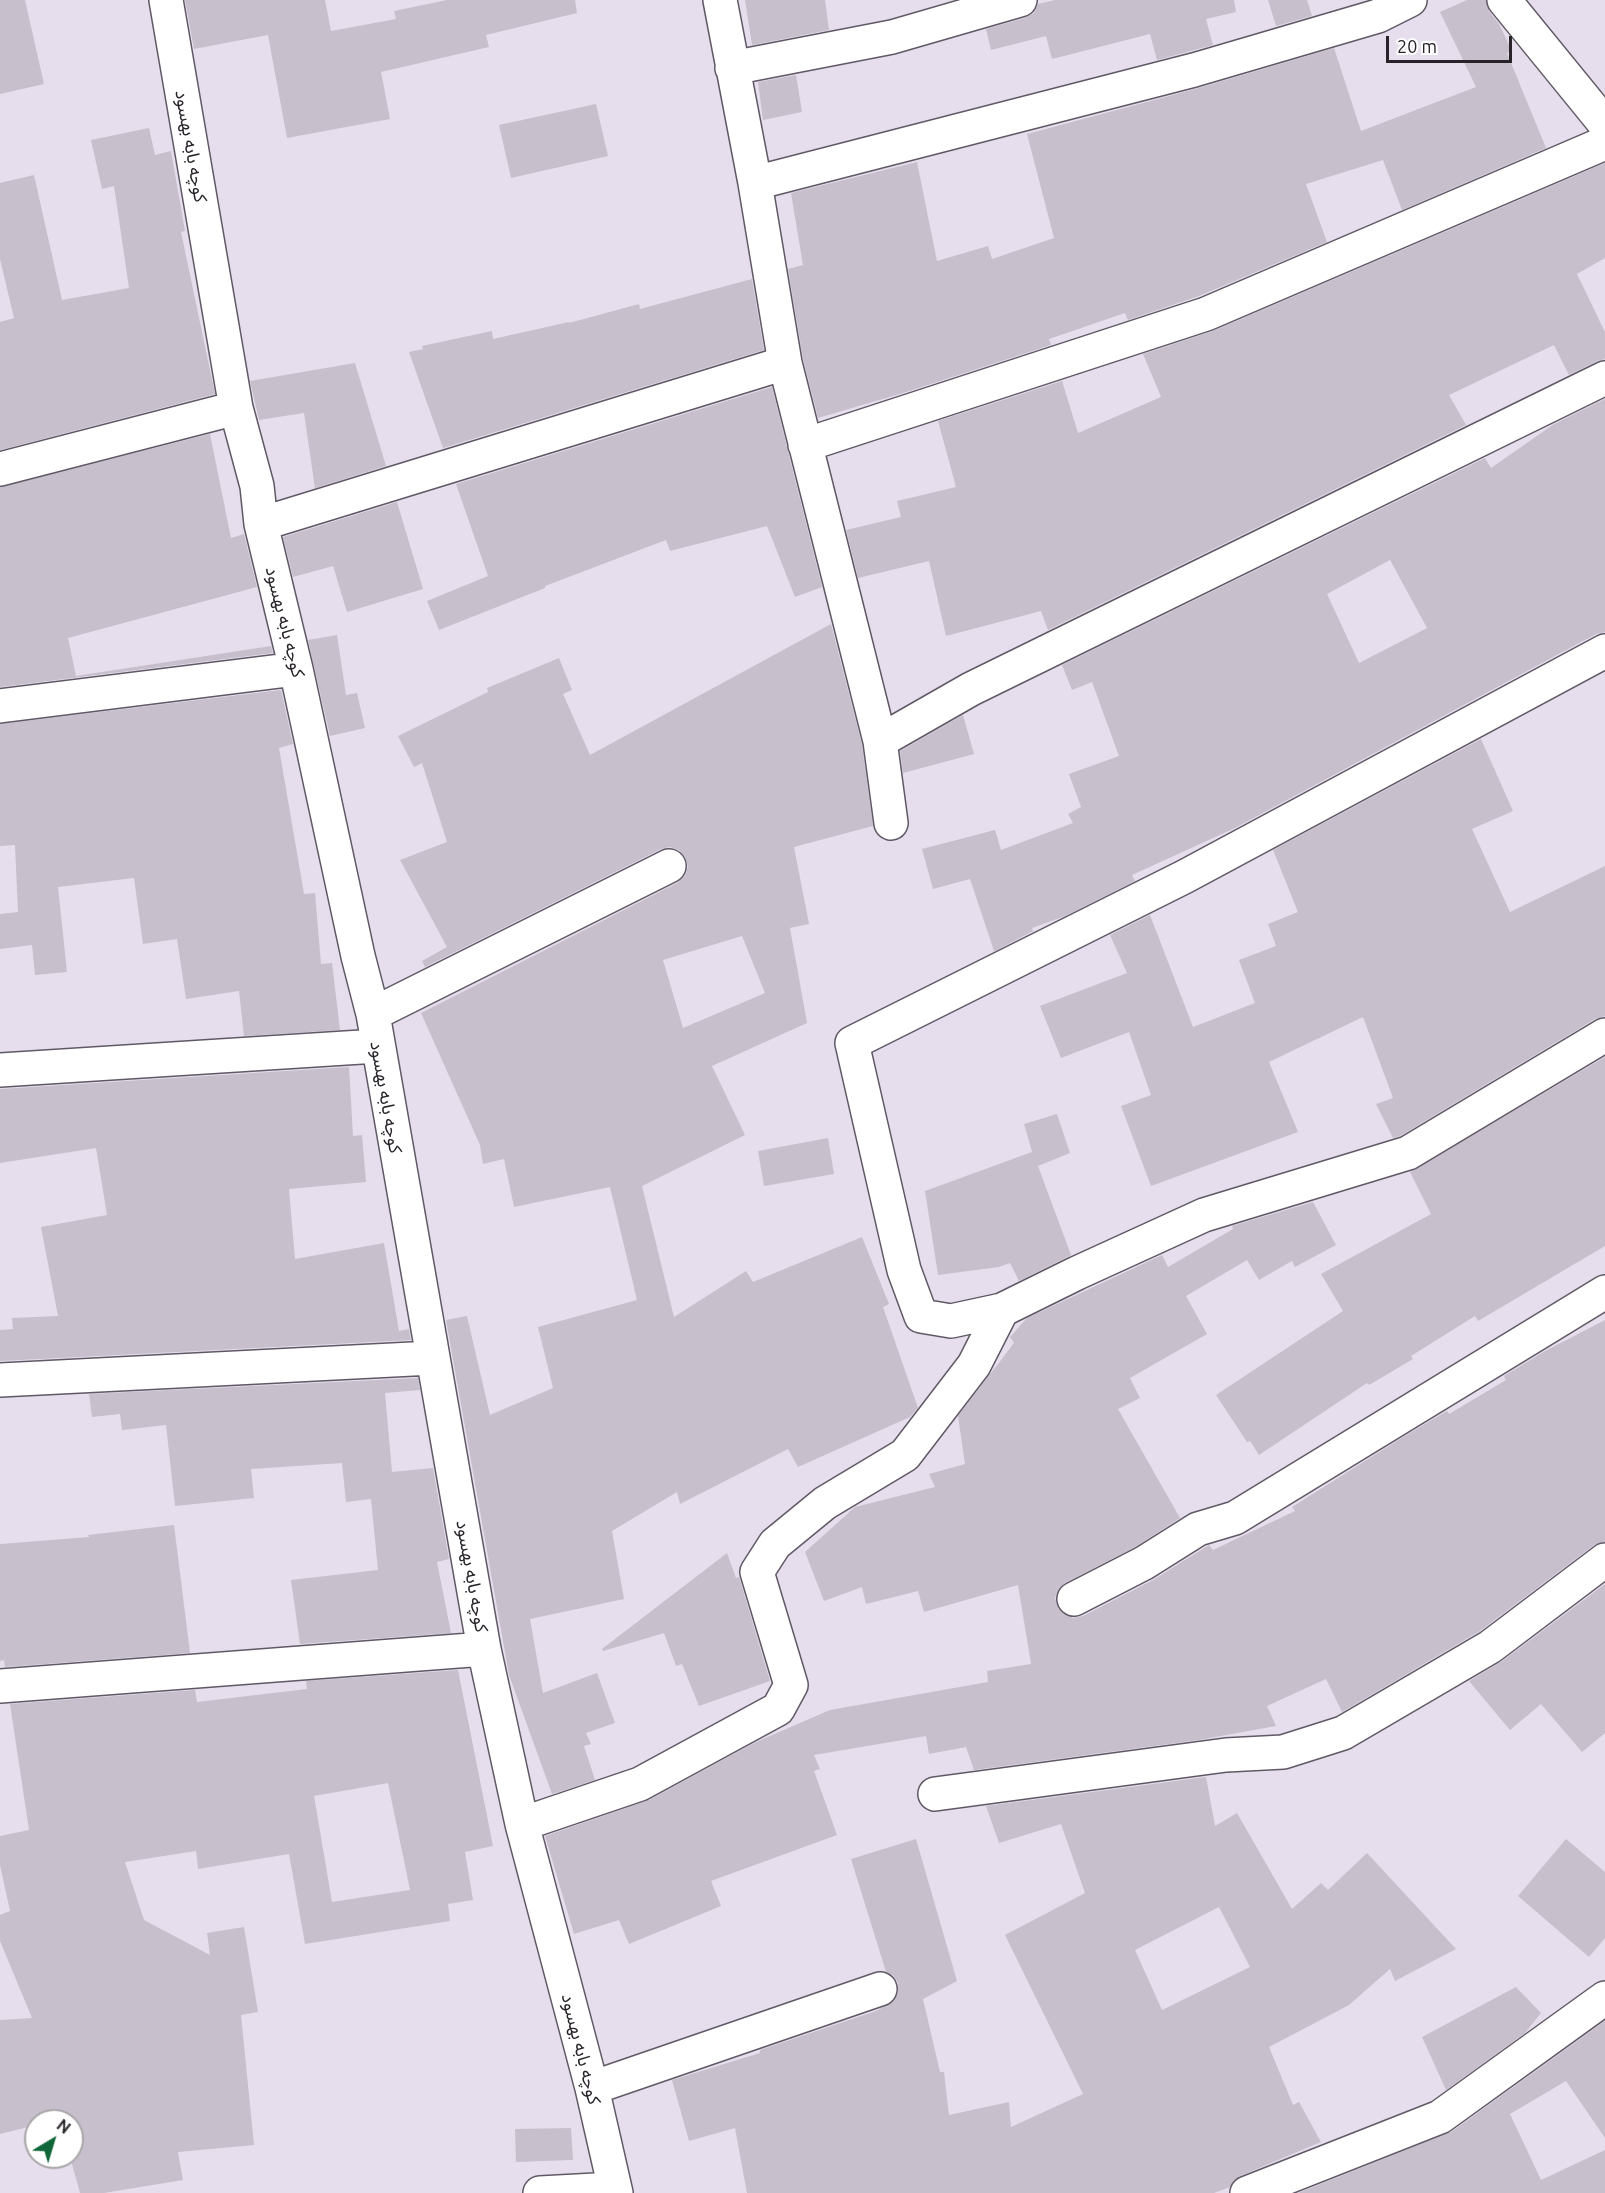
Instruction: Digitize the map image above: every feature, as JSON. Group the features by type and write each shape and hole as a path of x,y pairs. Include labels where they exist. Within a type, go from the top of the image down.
{"street":[{"name":"کوچه بابه بهسود","path":"166,0 236,408 257,486 261,524 296,669 375,1030 432,1358 445,1415 484,1649 522,1824 592,2088 615,2191"},
{"path":"720,0 755,183 785,363 880,741 891,823"},
{"path":"732,68 892,37 1020,0"},
{"path":"755,183 1194,70 1378,16 1410,0"},
{"path":"1504,0 1605,124"},
{"path":"805,445 1206,314 1605,144"},
{"path":"261,524 785,363"},
{"path":"880,741 971,689 1605,378"},
{"path":"0,469 236,408"},
{"path":"1605,651 1184,878 852,1043 904,1270 921,1316 951,1321 1002,1310 1204,1215 1408,1154 1605,1035"},
{"path":"0,706 296,669"},
{"path":"0,1070 375,1030 669,866"},
{"path":"1074,1599 1144,1563 1198,1529 1235,1518 1605,1292"},
{"path":"522,1824 640,1784 778,1709 790,1685 758,1572 775,1544 825,1503 905,1455 974,1365 1002,1310"},
{"path":"0,1380 432,1358"},
{"path":"935,1794 1226,1755 1284,1752 1343,1733 1490,1647 1605,1560"},
{"path":"0,1686 484,1649"},
{"path":"592,2088 880,1989"},
{"path":"1247,2193 1440,2117 1605,1998"},
{"path":"540,2193 615,2191"}],"building":[{"path":"0,0 25,0 44,84 0,94"},
{"path":"185,0 325,0 331,31 396,19 394,11 447,0 575,0 577,13 486,35 489,47 381,72 390,119 287,138 268,35 194,49"},
{"path":"745,0 825,0 829,30 752,45"},
{"path":"1055,0 1234,0 1236,12 1206,19 1213,45 1157,60 1150,34 1052,59 1046,36 991,50 986,29 1025,18 1034,13 1038,4"},
{"path":"1268,0 1307,0 1312,16 1276,26"},
{"path":"1467,0 1486,0 1489,11 1499,24 1512,51 1507,53 1546,148 1402,210 1383,160 1306,184 1327,242 1199,296 1128,320 1125,313 1049,339 1051,345 818,418 803,359 788,269 803,265 791,193 917,162 937,261 988,246 992,259 1054,238 1027,134 1199,88 1334,48 1361,131 1476,87 1440,12"},
{"path":"796,75 802,112 763,120 758,82"},
{"path":"596,104 608,156 511,178 499,125"},
{"path":"149,128 155,155 171,151 185,231 181,232 215,394 0,450 0,322 14,318 0,259 0,183 34,175 62,300 129,288 114,186 102,189 91,140"},
{"path":"1605,163 1605,258 1577,274 1605,332 1605,359 1569,375 1554,345 1449,395 1466,425 1048,630 1041,611 946,636 929,561 858,578 846,530 901,517 897,501 956,487 938,421 1062,381 1078,433 1161,397 1143,354 1213,331"},
{"path":"752,279 764,350 443,448 409,352 423,349 422,346 492,331 493,339 569,323 639,304 640,309"},
{"path":"355,363 386,466 315,488 304,413 259,420 250,381"},
{"path":"772,387 822,587 795,597 767,526 670,551 666,540 545,586 545,588 439,630 427,601 488,576 456,484"},
{"path":"1605,399 1605,632 1596,634 1235,828 1132,875 1135,881 1065,916 1032,928 1033,931 997,950 994,951 970,879 933,889 922,849 995,830 1001,850 1073,823 1068,814 1081,807 1069,774 1119,756 1092,682 1072,690 1062,665 1485,458 1491,468 1554,424","holes":["1390,560 1427,628 1359,663 1327,594"]},
{"path":"210,434 231,538 244,534 257,587 68,638 76,676 271,646 273,653 0,687 0,487"},
{"path":"397,502 423,589 347,612 333,566 293,577 283,537"},
{"path":"831,624 862,745 873,826 794,847 809,924 790,928 807,1023 712,1066 745,1135 642,1186 674,1317 746,1271 753,1282 862,1237 889,1304 883,1307 918,1408 910,1417 798,1467 788,1449 680,1504 677,1492 612,1531 624,1599 530,1619 543,1693 597,1673 615,1723 586,1733 591,1744 584,1746 595,1780 552,1794 509,1675 446,1320 467,1316 490,1415 553,1388 538,1327 637,1300 610,1187 514,1207 504,1159 483,1164 480,1145 421,1013 677,883 685,876 688,867 685,857 679,850 670,847 661,849 425,967 422,961 447,947 400,860 447,842 422,763 414,767 398,736 488,692 487,688 559,658 572,690 563,694 590,755","holes":["742,936 765,993 683,1028 663,960"]},
{"path":"337,635 346,695 357,693 365,728 330,736 308,640"},
{"path":"281,690 293,744 279,748 304,894 315,893 321,964 332,963 340,1030 244,1036 239,991 186,999 177,939 143,944 134,878 58,887 67,972 35,975 32,945 0,949 0,914 18,912 15,845 0,846 0,724"},
{"path":"963,715 974,754 903,773 900,751"},
{"path":"1481,739 1513,811 1472,829 1510,912 1605,866 1605,1016 1595,1019 1400,1136 1393,1138 1376,1104 1393,1098 1363,1017 1269,1062 1298,1132 1151,1186 1121,1106 1151,1095 1129,1032 1061,1058 1040,1006 1127,973 1110,935 1150,915 1193,1027 1255,1003 1239,960 1276,946 1268,924 1298,912 1273,850"},
{"path":"1605,1057 1605,1246 1478,1321 1475,1316 1411,1356 1413,1359 1369,1385 1367,1383 1259,1455 1250,1441 1247,1442 1216,1395 1343,1311 1321,1274 1431,1214 1410,1172"},
{"path":"349,1067 353,1136 362,1135 366,1182 289,1189 295,1259 384,1243 399,1331 409,1329 411,1340 0,1361 0,1330 13,1329 12,1318 58,1316 41,1227 107,1215 96,1148 0,1163 0,1089"},
{"path":"1057,1114 1070,1153 1038,1166 1071,1255 1019,1281 1010,1263 999,1267 938,1275 925,1191 1032,1152 1033,1155 1024,1124"},
{"path":"828,1138 834,1174 764,1186 758,1151"},
{"path":"1313,1202 1336,1245 1295,1267 1292,1261 1259,1280 1247,1260 1186,1296 1207,1334 1130,1378 1140,1398 1118,1409 1180,1518 1135,1547 1065,1583 1059,1588 1055,1598 1063,1614 1073,1618 1083,1616 1153,1580 1209,1545 1213,1550 1295,1511 1292,1507 1403,1437 1447,1411 1449,1414 1506,1380 1504,1376 1545,1351 1605,1320 1605,1542 1594,1545 1480,1631 1342,1712 1326,1679 1267,1706 1276,1726 1199,1740 974,1770 966,1747 929,1754 926,1736 814,1755 820,1769 814,1771 837,1835 711,1881 721,1906 629,1944 619,1920 574,1934 545,1836 649,1800 756,1742 830,1710 988,1682 987,1671 1031,1664 1018,1585 924,1612 918,1591 866,1604 862,1587 824,1601 805,1552 855,1507 935,1487 929,1474 965,1464 958,1416 1014,1343 1010,1337 1027,1318 1162,1255 1168,1267 1233,1229 1232,1226"},
{"path":"418,1378 420,1390 385,1393 392,1472 433,1468 449,1559 437,1562 451,1633 300,1644 291,1580 378,1570 371,1499 346,1502 342,1463 251,1469 254,1498 175,1506 166,1425 122,1430 120,1414 92,1417 89,1394"},
{"path":"174,1525 190,1653 5,1667 4,1660 0,1661 0,1544 89,1537 88,1535"},
{"path":"727,1553 736,1578 739,1577 770,1681 699,1706 682,1664 676,1666 664,1633 603,1651 602,1649"},
{"path":"1605,1584 1605,1733 1582,1752 1541,1704 1510,1730 1469,1681 1501,1662"},
{"path":"458,1670 493,1846 465,1852 473,1900 448,1904 450,1921 305,1944 289,1854 198,1869 196,1851 125,1862 144,1920 210,1955 207,1933 244,1927 258,2012 241,2015 254,2145 178,2152 183,2180 104,2193 80,2193 73,2169 84,2169 84,2109 24,2109 24,2128 0,2134 0,2020 32,2018 0,1941 0,1915 10,1911 0,1865 0,1836 29,1830 10,1704 195,1690 197,1702 307,1689 306,1681","holes":["388,1783 410,1890 332,1902 314,1796"]},
{"path":"1206,1777 1215,1826 1237,1813 1292,1909 1321,1883 1328,1890 1367,1853 1456,1949 1395,1981 1390,1969 1349,2005 1269,2047 1293,2105 1299,2102 1321,2142 1240,2176 1233,2181 1230,2187 1214,2193 747,2193 735,2128 689,2141 672,2080 760,2053 760,2050 876,2011 894,2001 898,1992 898,1983 893,1975 886,1972 851,1859 916,1839 957,1981 923,1999 940,2072 944,2072 949,2115 1009,2102 1011,2127 1083,2094 1005,1935 1085,1893 1061,1824 999,1843 986,1806","holes":["1219,1907 1250,1967 1162,2010 1135,1950"]},
{"path":"1566,1839 1605,1872 1605,1938 1589,1957 1518,1896"},
{"path":"1516,1987 1541,2013 1525,2033 1446,2090 1422,2037"},
{"path":"1605,2021 1605,2138 1566,2081 1510,2114 1541,2180 1605,2150 1605,2193 1298,2193 1451,2132"},
{"path":"571,2128 573,2160 516,2162 515,2129"}]}
